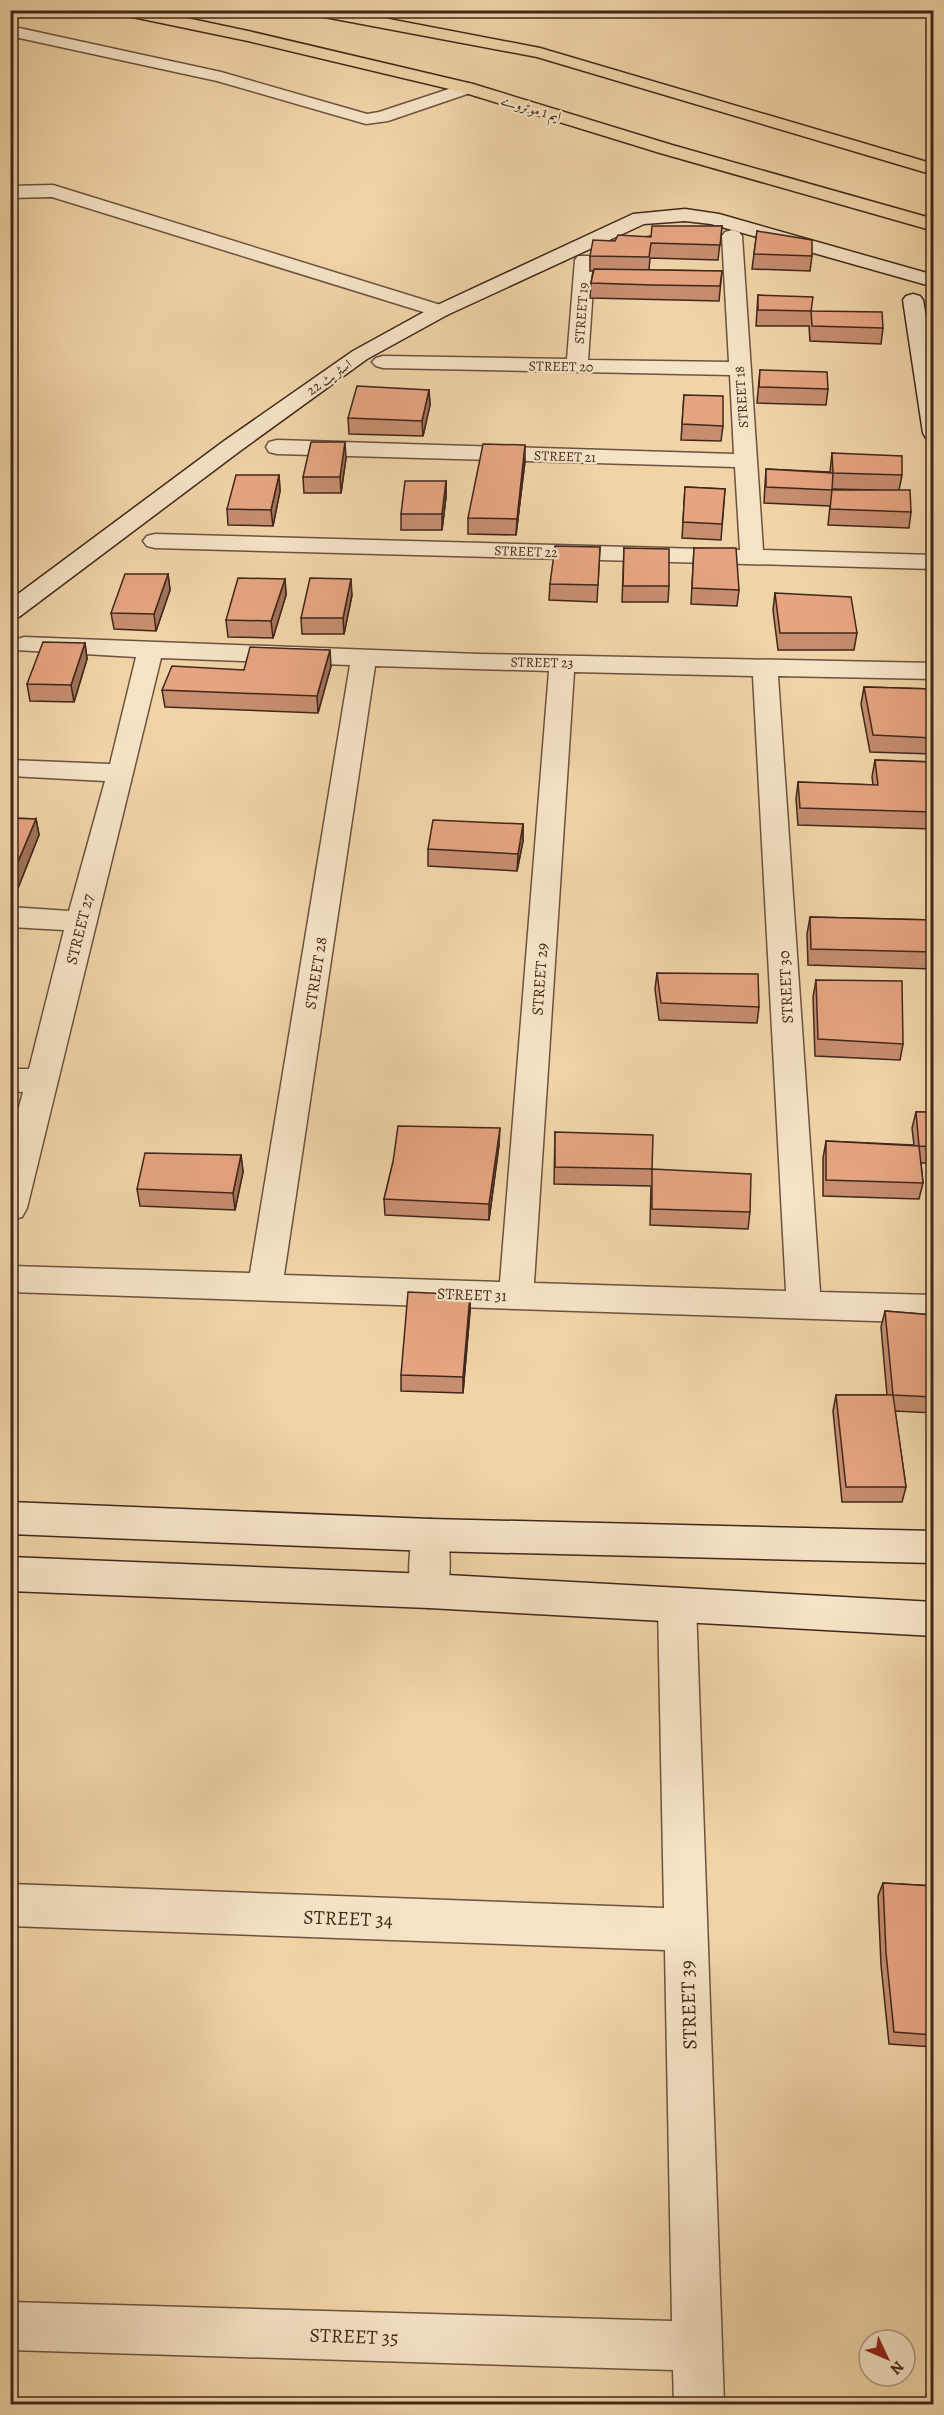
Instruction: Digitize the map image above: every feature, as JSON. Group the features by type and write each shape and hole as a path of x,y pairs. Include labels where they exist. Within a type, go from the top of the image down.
{"highway":[{"name":"ایم 1 موٹروے","path":"123,10 248,36 467,88 666,149 933,225"},
{"path":"314,10 540,53 933,170"}],"street":[{"path":"10,31 221,78 366,118 382,117 467,88"},
{"path":"10,192 53,191 440,311"},
{"name":"اسٹریٹ 22","path":"10,612 232,446 360,355 440,311 536,264 640,218 685,215 712,218 933,282"},
{"name":"STREET 18","path":"732,236 752,557"},
{"name":"STREET 19","path":"577,366 585,260"},
{"path":"913,300 933,433"},
{"name":"STREET 20","path":"383,362 739,369"},
{"name":"STREET 21","path":"277,447 745,461"},
{"name":"STREET 22","path":"155,541 933,562"},
{"name":"STREET 23","path":"24,645 364,658 765,669 933,671"},
{"name":"STREET 27","path":"10,1208 150,651"},
{"name":"STREET 28","path":"266,1288 364,658"},
{"name":"STREET 29","path":"516,1296 562,663"},
{"name":"STREET 30","path":"765,669 804,1305"},
{"path":"10,768 121,773"},
{"path":"10,917 81,921"},
{"path":"10,1080 41,1082"},
{"name":"STREET 31","path":"10,1279 933,1310"},
{"path":"10,1518 429,1535 933,1548"},
{"path":"429,1535 429,1591"},
{"path":"10,1574 429,1591 933,1619"},
{"name":"STREET 39","path":"677,1605 699,2404"},
{"name":"STREET 34","path":"10,1905 686,1930"},
{"name":"STREET 35","path":"10,2326 697,2346"}],"building":[{"path":"652,226 722,226 720,245 651,243 649,257 590,256 593,240 615,241 618,235 651,237"},
{"path":"757,231 812,240 812,256 754,254"},
{"path":"594,269 722,271 720,286 652,285 591,283"},
{"path":"758,295 813,297 811,311 758,310"},
{"path":"811,311 882,312 883,328 812,326"},
{"path":"760,370 827,372 828,389 759,387"},
{"path":"357,386 429,390 422,421 348,418"},
{"path":"684,395 723,396 723,426 682,424"},
{"path":"311,442 345,442 340,477 303,477"},
{"path":"483,444 525,445 517,519 468,518"},
{"path":"832,453 902,456 902,475 833,473"},
{"path":"766,469 833,473 832,490 766,487"},
{"path":"236,475 279,475 271,510 227,509"},
{"path":"405,481 446,481 442,514 401,514"},
{"path":"685,487 725,489 722,524 683,522"},
{"path":"832,490 910,490 911,512 830,509"},
{"path":"555,546 600,547 598,585 550,584"},
{"path":"624,548 669,549 669,586 623,586"},
{"path":"694,548 736,548 739,590 692,588"},
{"path":"125,574 168,574 154,614 111,613"},
{"path":"238,578 285,579 271,621 226,620"},
{"path":"310,578 351,579 343,618 301,618"},
{"path":"775,593 851,597 857,633 780,633"},
{"path":"43,642 85,643 71,685 27,684"},
{"path":"250,647 330,650 317,696 162,690 172,666 244,670"},
{"path":"864,687 933,689 933,738 873,735"},
{"path":"875,760 933,762 933,812 800,808 798,782 878,785"},
{"path":"10,818 36,819 14,871 10,871"},
{"path":"433,820 523,824 518,854 428,849"},
{"path":"810,917 933,920 933,952 811,949"},
{"path":"657,973 758,974 759,1007 661,1003"},
{"path":"816,980 902,981 903,1044 818,1039"},
{"path":"916,1112 933,1112 933,1147 919,1146"},
{"path":"398,1126 500,1128 489,1204 384,1199 393,1162"},
{"path":"555,1132 653,1135 652,1169 555,1167"},
{"path":"826,1141 919,1146 923,1183 826,1180"},
{"path":"145,1153 241,1155 233,1193 137,1189"},
{"path":"652,1169 751,1174 750,1212 652,1209"},
{"path":"408,1292 470,1295 463,1377 401,1375"},
{"path":"885,1311 933,1315 933,1397 893,1395"},
{"path":"836,1395 893,1395 906,1487 846,1487"},
{"path":"883,1883 933,1886 933,2035 894,2032 886,1953"}]}
